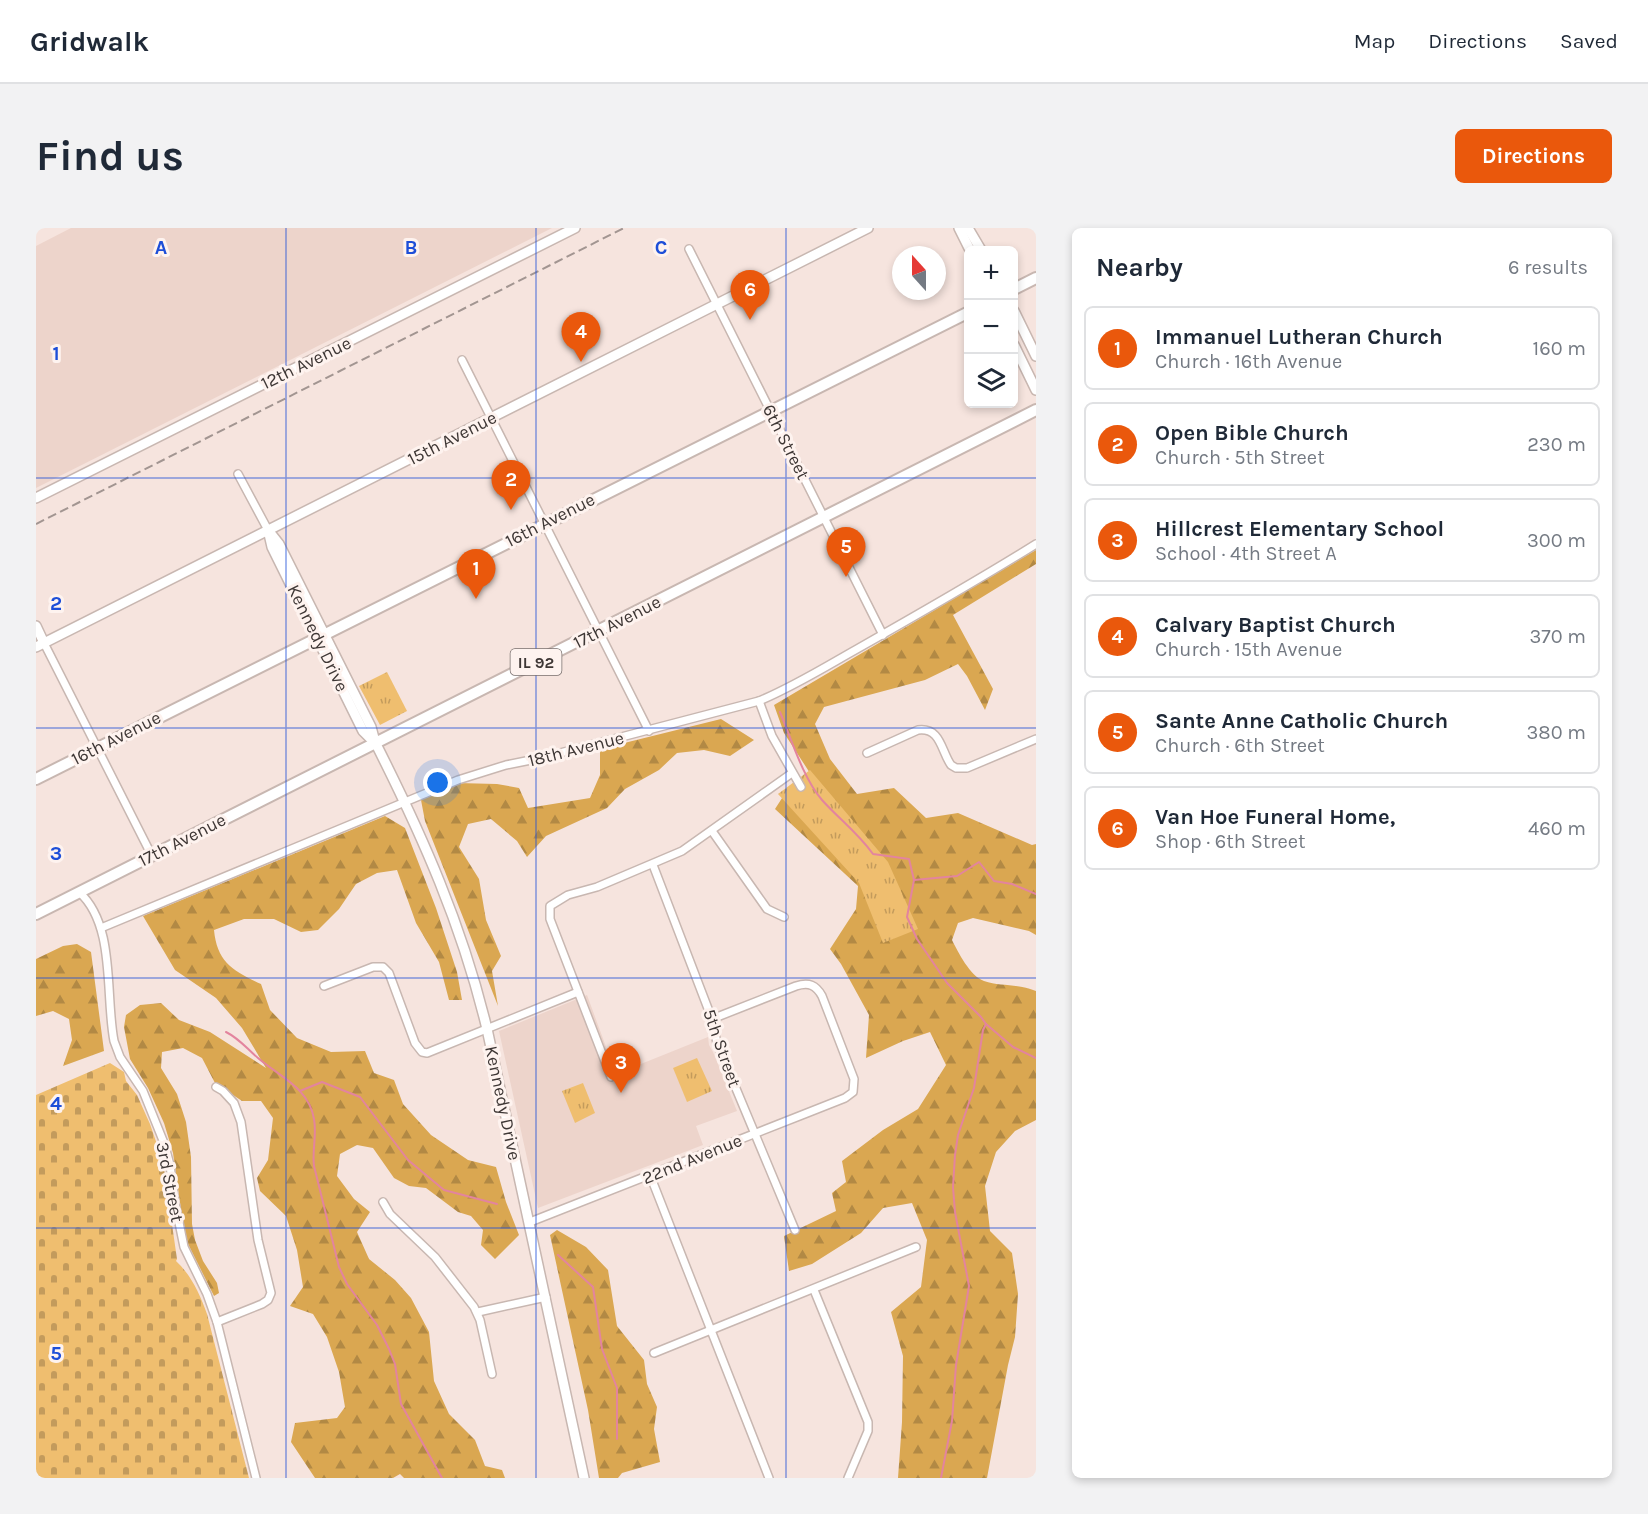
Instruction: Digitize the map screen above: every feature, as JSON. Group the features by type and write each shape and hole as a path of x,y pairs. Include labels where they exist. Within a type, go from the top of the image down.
{"main road":[{"path":"1018,287 1036,278"},
{"name":"16th Avenue","path":"36,779 964,314"},
{"name":"17th Avenue","path":"36,914 1036,410"}],"street":[{"name":"12th Avenue","path":"36,498 575,228"},
{"name":"15th Avenue","path":"40,645 868,228"},
{"path":"959,228 968,246"},
{"path":"968,228 979,246"},
{"name":"6th Street","path":"689,249 883,635"},
{"path":"1018,319 1036,356"},
{"path":"1018,353 1036,390"},
{"path":"462,360 649,731"},
{"name":"Kennedy Drive","path":"238,474 268,530 279,544 363,730 375,742 427,847 456,922 478,991 487,1029 584,1478"},
{"name":"18th Avenue","path":"101,928 458,780 506,765 759,702 792,686 964,589 1036,544"},
{"path":"36,626 40,645 97,748 152,856"},
{"path":"759,702 772,736 801,787"},
{"path":"867,753 925,729 938,736 951,765 967,768 1036,739"},
{"path":"611,1077 550,919 550,906 568,895 597,887 682,851 792,773"},
{"path":"712,831 767,909 784,917"},
{"name":"5th Street","path":"653,865 712,1019 717,1043 795,1230"},
{"name":"3rd Street","path":"79,892 93,908 101,928 114,1041 120,1057 143,1091 164,1143 183,1247 207,1294 217,1322 256,1478"},
{"path":"324,986 373,967 383,967 389,973 415,1044 422,1052 431,1052 578,993"},
{"name":"22nd Avenue","path":"530,1222 845,1098 853,1092 854,1079 822,996 818,989 810,984 796,986 712,1019"},
{"path":"216,1087 229,1096 234,1103 241,1122 258,1240 271,1293 268,1300 262,1304 217,1322"},
{"path":"650,1175 769,1478"},
{"path":"383,1202 390,1214 439,1262 478,1312 492,1374"},
{"path":"654,1353 916,1247"},
{"path":"814,1290 868,1422 868,1431 848,1478"},
{"path":"478,1312 546,1297"}],"shaded area":[{"path":"71,228 552,228 36,488 36,246"},
{"path":"587,995 616,1074 708,1037 709,1045 737,1111 696,1126 703,1145 538,1208 499,1031"}],"green space":[{"path":"1036,550 1036,564 953,615 993,689 985,710 958,664 925,680 824,707 815,724 830,759 857,794 894,788 926,818 958,813 1032,845 1036,844 1036,935 1029,931 973,918 958,923 952,940 965,963 979,978 990,983 1036,991 1036,1120 1015,1131 996,1152 985,1186 990,1231 1012,1253 1018,1294 1015,1337 987,1478 898,1478 903,1356 891,1312 921,1287 927,1240 912,1203 883,1208 861,1233 812,1264 789,1271 784,1236 836,1211 832,1193 846,1182 842,1161 883,1130 918,1109 946,1065 930,1032 903,1041 866,1058 869,1015 841,964 830,949 856,909 858,886 775,809 784,795 819,787 784,733 774,705"},
{"path":"387,672 407,711 380,725 359,686"},
{"path":"721,719 754,740 730,756 704,750 677,753 659,770 625,789 607,808 546,836 527,857 517,841 491,819 468,824 459,847 479,879 486,920 501,956 492,971 498,1006 425,821 421,800 457,783 497,784 519,788 528,808 590,798 600,775 600,749"},
{"path":"810,770 888,862 918,929 883,943 859,883 778,794"},
{"path":"385,816 405,828 436,908 457,972 462,1000 449,1000 439,962 416,923 397,870 377,873 356,884 339,909 318,930 301,932 274,919 244,919 214,930 223,958 242,975 261,984 270,1010 297,1038 331,1052 365,1051 374,1073 394,1080 403,1104 431,1135 468,1160 496,1167 519,1235 495,1259 481,1245 483,1230 471,1216 458,1212 426,1188 409,1186 394,1178 373,1148 357,1145 340,1154 337,1176 354,1199 370,1212 357,1232 369,1259 395,1280 411,1298 429,1332 434,1381 449,1414 475,1440 485,1466 502,1470 505,1478 404,1478 400,1474 393,1478 315,1478 291,1442 295,1423 337,1418 345,1407 339,1372 327,1337 313,1314 290,1306 303,1287 297,1250 286,1216 260,1191 257,1178 268,1160 273,1118 261,1101 242,1101 215,1083 202,1058 183,1048 162,1052 161,1068 177,1094 186,1122 191,1157 192,1224 203,1261 217,1283 219,1293 214,1296 185,1238 173,1153 164,1123 148,1088 130,1059 124,1027 126,1015 140,1005 161,1003 179,1020 210,1032 266,1068 242,1028 216,998 175,970 143,916"},
{"path":"77,944 91,952 104,1051 63,1066 72,1040 69,1019 53,1011 36,1016 36,959 63,946"},
{"path":"697,1058 712,1091 687,1102 673,1068"},
{"path":"110,1063 124,1072 126,1081 137,1095 163,1162 176,1261 194,1285 207,1314 249,1478 36,1478 36,1095"},
{"path":"583,1083 595,1113 575,1123 562,1091"},
{"path":"557,1230 586,1247 608,1270 617,1326 644,1360 647,1384 657,1407 654,1429 660,1462 622,1473 618,1478 599,1478 588,1410 550,1235"}],"waterway":[{"path":"780,712 803,769 822,800 873,854 909,859 914,880 907,917 917,939 947,983 986,1024 1013,1047 1036,1058"},
{"path":"914,880 957,876 979,862 994,881 1012,884 1036,894"},
{"path":"941,1478 952,1421 956,1365 969,1286 955,1212 953,1187 955,1155 958,1135 974,1088 983,1030 986,1024"},
{"path":"226,1032 300,1091 311,1108 315,1125 314,1166 339,1267 347,1284 377,1325 389,1349 395,1364 401,1404 442,1478"},
{"path":"300,1091 322,1082 360,1097 408,1160 444,1190 497,1204"},
{"path":"558,1255 593,1287 602,1349 617,1388 617,1439"}],"railway":[{"path":"36,524 624,228"}],"place":[{"name":"Van Hoe Funeral Home,","path":"750,320"},
{"name":"Calvary Baptist Church","path":"581,362"},
{"name":"Open Bible Church","path":"511,510"},
{"name":"Sante Anne Catholic Church","path":"846,577"},
{"name":"Immanuel Lutheran Church","path":"476,599"},
{"name":"Hillcrest Elementary School","path":"621,1093"}]}
